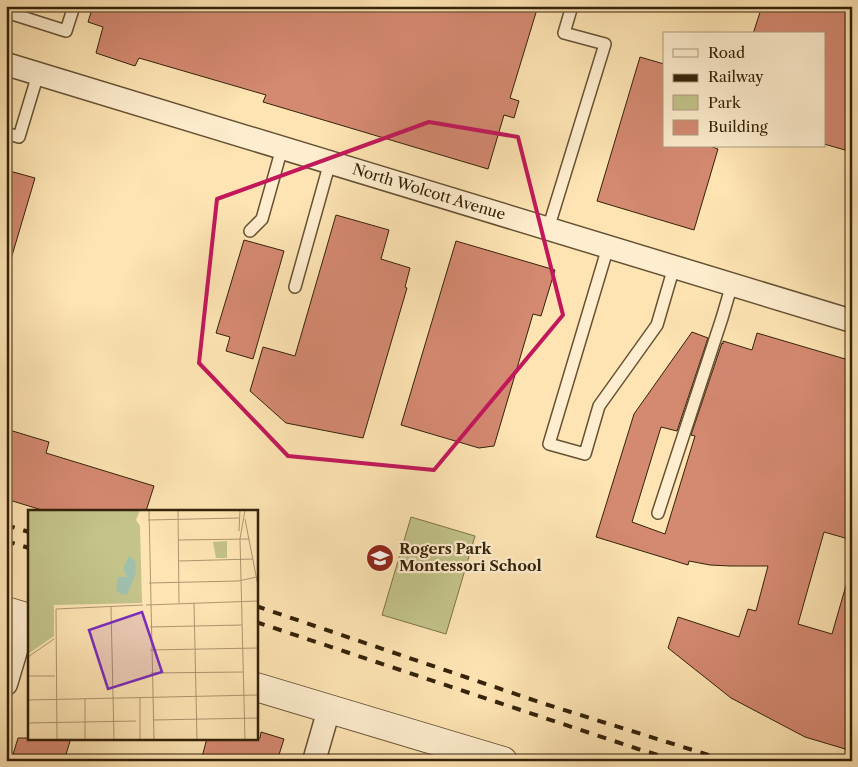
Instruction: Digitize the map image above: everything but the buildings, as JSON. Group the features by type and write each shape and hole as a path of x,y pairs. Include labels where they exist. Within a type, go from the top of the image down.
{"street":[{"name":"North Wolcott Avenue","path":"6,64 852,321"},
{"path":"6,684 20,615"},
{"path":"258,688 503,761"},
{"path":"314,761 329,709"}],"lane":[{"path":"6,12 66,31 74,6"},
{"path":"548,229 605,44 564,33 572,6"},
{"path":"6,133 18,137 38,74"},
{"path":"250,231 262,219 282,148"},
{"path":"295,287 330,162"},
{"path":"608,247 549,444 585,454 599,406 657,325 674,267"},
{"path":"658,513 732,284"}],"highlighted area":[{"path":"429,122 518,137 563,315 434,470 288,456 199,363 217,199"}],"green space":[{"path":"411,517 475,536 446,634 382,615"}],"railway":[{"path":"6,525 28,532"},
{"path":"6,541 28,548"},
{"path":"258,607 545,704 728,761"},
{"path":"258,623 678,761"}],"place":[{"name":"Rogers Park Montessori School","path":"380,558"}]}
